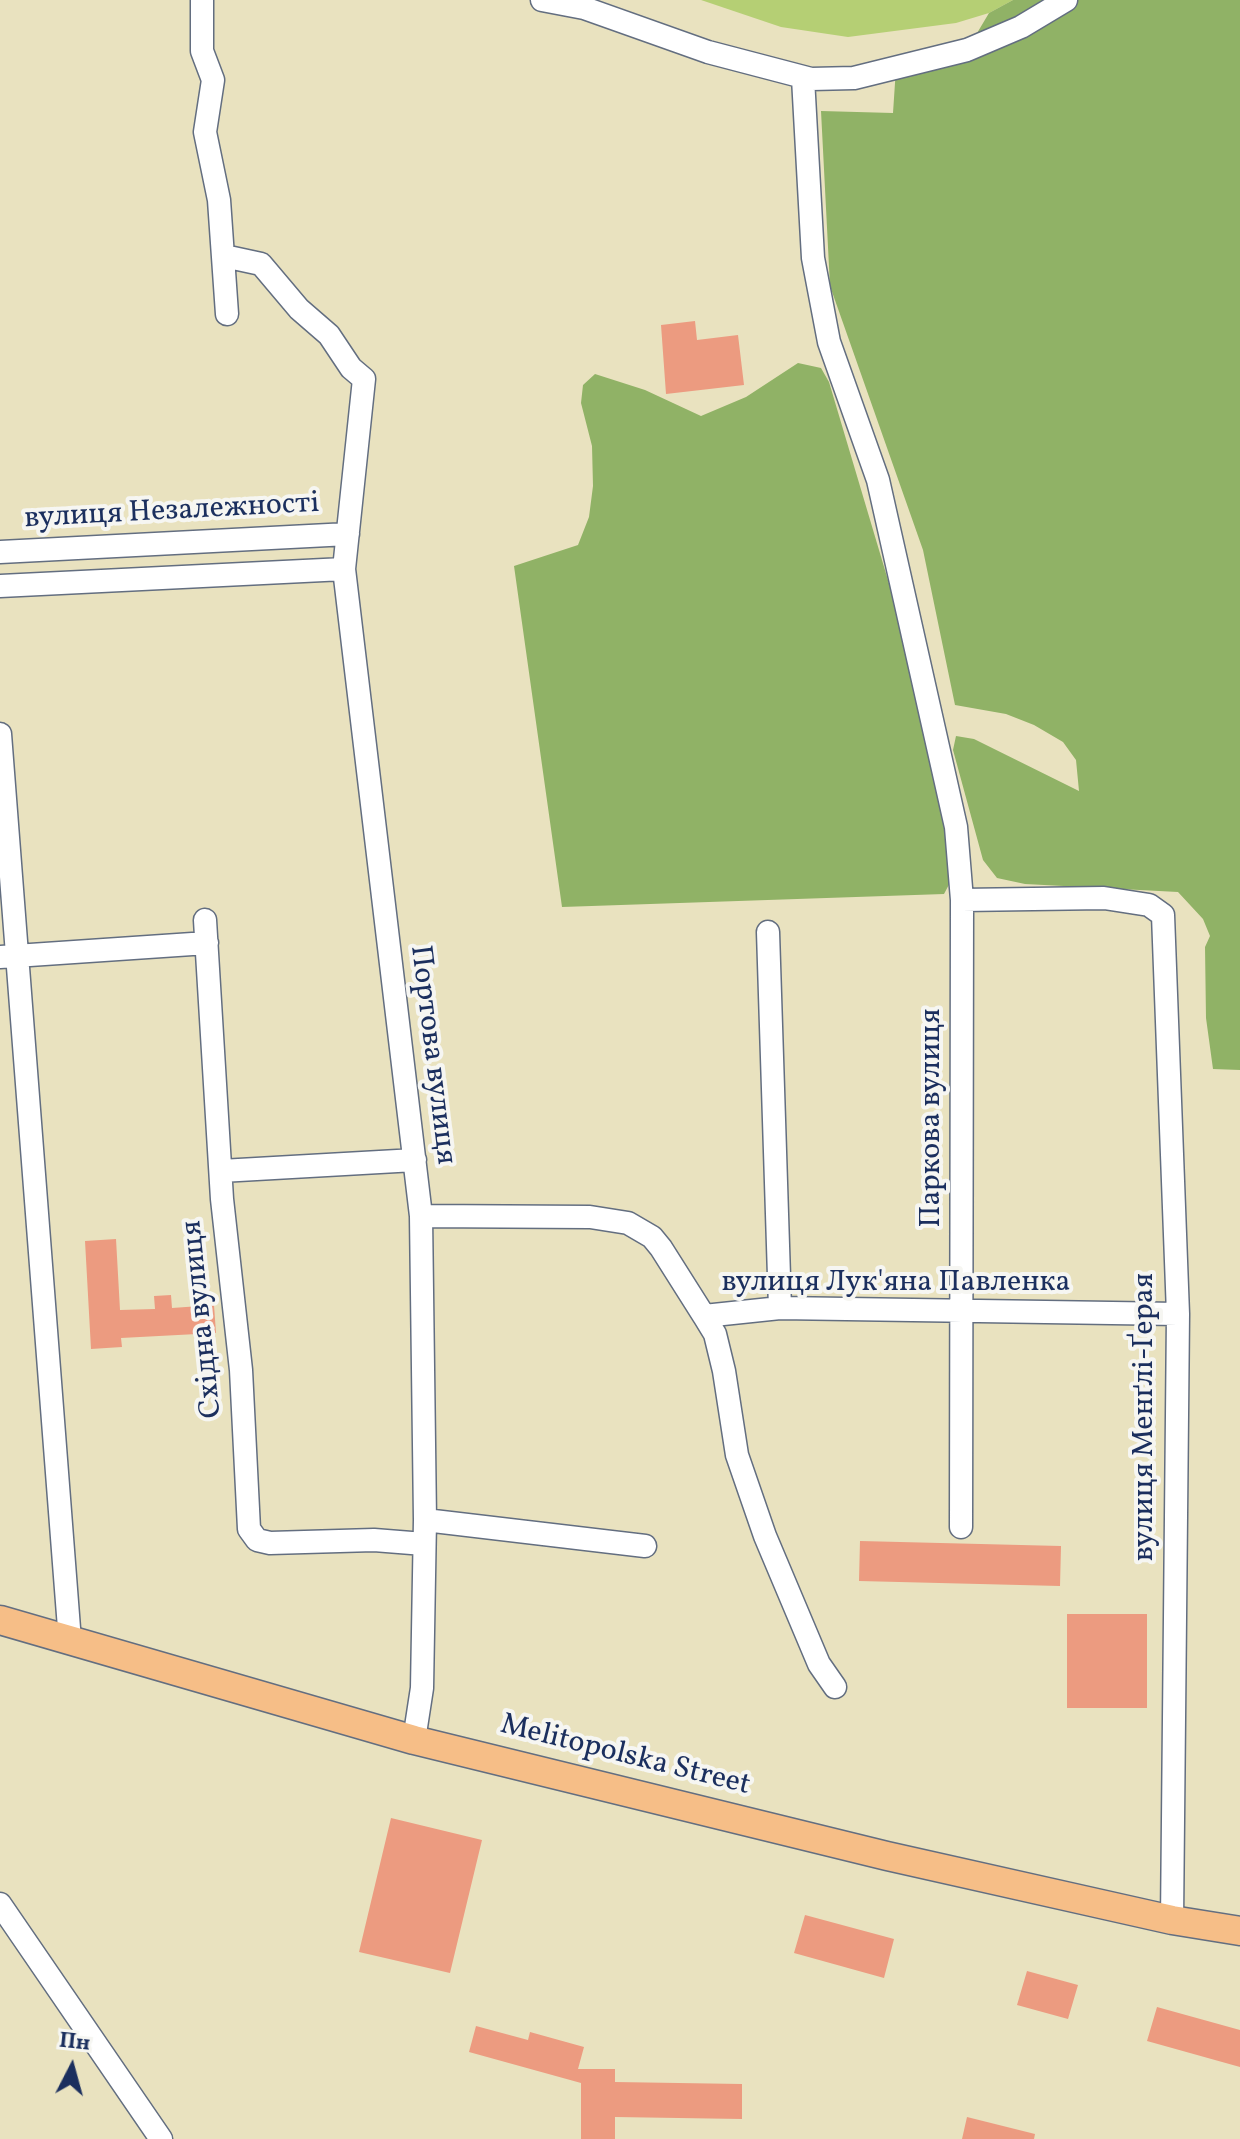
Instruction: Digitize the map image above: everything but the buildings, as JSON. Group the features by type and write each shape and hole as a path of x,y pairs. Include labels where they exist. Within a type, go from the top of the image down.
{"main road":[{"name":"Melitopolska Street","path":"0,1620 414,1740 887,1856 1172,1920 1240,1931"}],"street":[{"path":"202,0 202,51 213,80 205,132 219,200 227,314"},
{"path":"542,0 584,8 708,52 803,78 854,78 967,50 1021,27 1066,0"},
{"name":"Паркова вулиця","path":"803,78 815,272 829,342 878,480 956,827 962,900 961,1527"},
{"name":"Портова вулиця","path":"224,256 261,264 299,309 329,335 351,368 364,379 344,569 382,912 421,1216 425,1520 422,1688 414,1740"},
{"name":"вулиця Незалежності","path":"0,552 348,534"},
{"path":"0,586 344,569"},
{"path":"0,734 9,956 70,1641"},
{"name":"вулиця Менґлі-Ґерая","path":"962,900 1104,898 1149,905 1163,915 1178,1314 1172,1920"},
{"name":"Східна вулиця","path":"9,956 206,932 221,1171 241,1370 249,1529 257,1540 270,1543 385,1540 424,1544"},
{"path":"768,932 780,1308"},
{"path":"221,1171 415,1160"},
{"name":"вулиця Лук'яна Павленка","path":"421,1216 575,1216 628,1223 652,1237 661,1248 704,1316 780,1308 1178,1314"},
{"path":"704,1316 715,1334 737,1455 756,1509 807,1637 835,1687"},
{"path":"425,1520 645,1546"},
{"path":"0,1904 158,2138"}],"green space":[{"path":"701,0 1013,0 989,13 956,23 848,37 781,27"},
{"path":"1013,0 1240,0 1240,1070 1213,1069 1206,1018 1205,947 1210,936 1203,919 1178,892 1025,884 997,878 983,860 953,750 956,736 974,739 1079,791 1076,760 1063,742 1034,725 1006,714 955,705 923,550 830,286 821,111 893,113 896,68 967,50 989,13"},
{"path":"798,363 821,368 829,382 893,597 941,796 953,877 944,894 562,907 514,566 578,545 589,517 593,486 592,446 581,403 583,385 595,374 645,390 701,416 746,397"}]}
